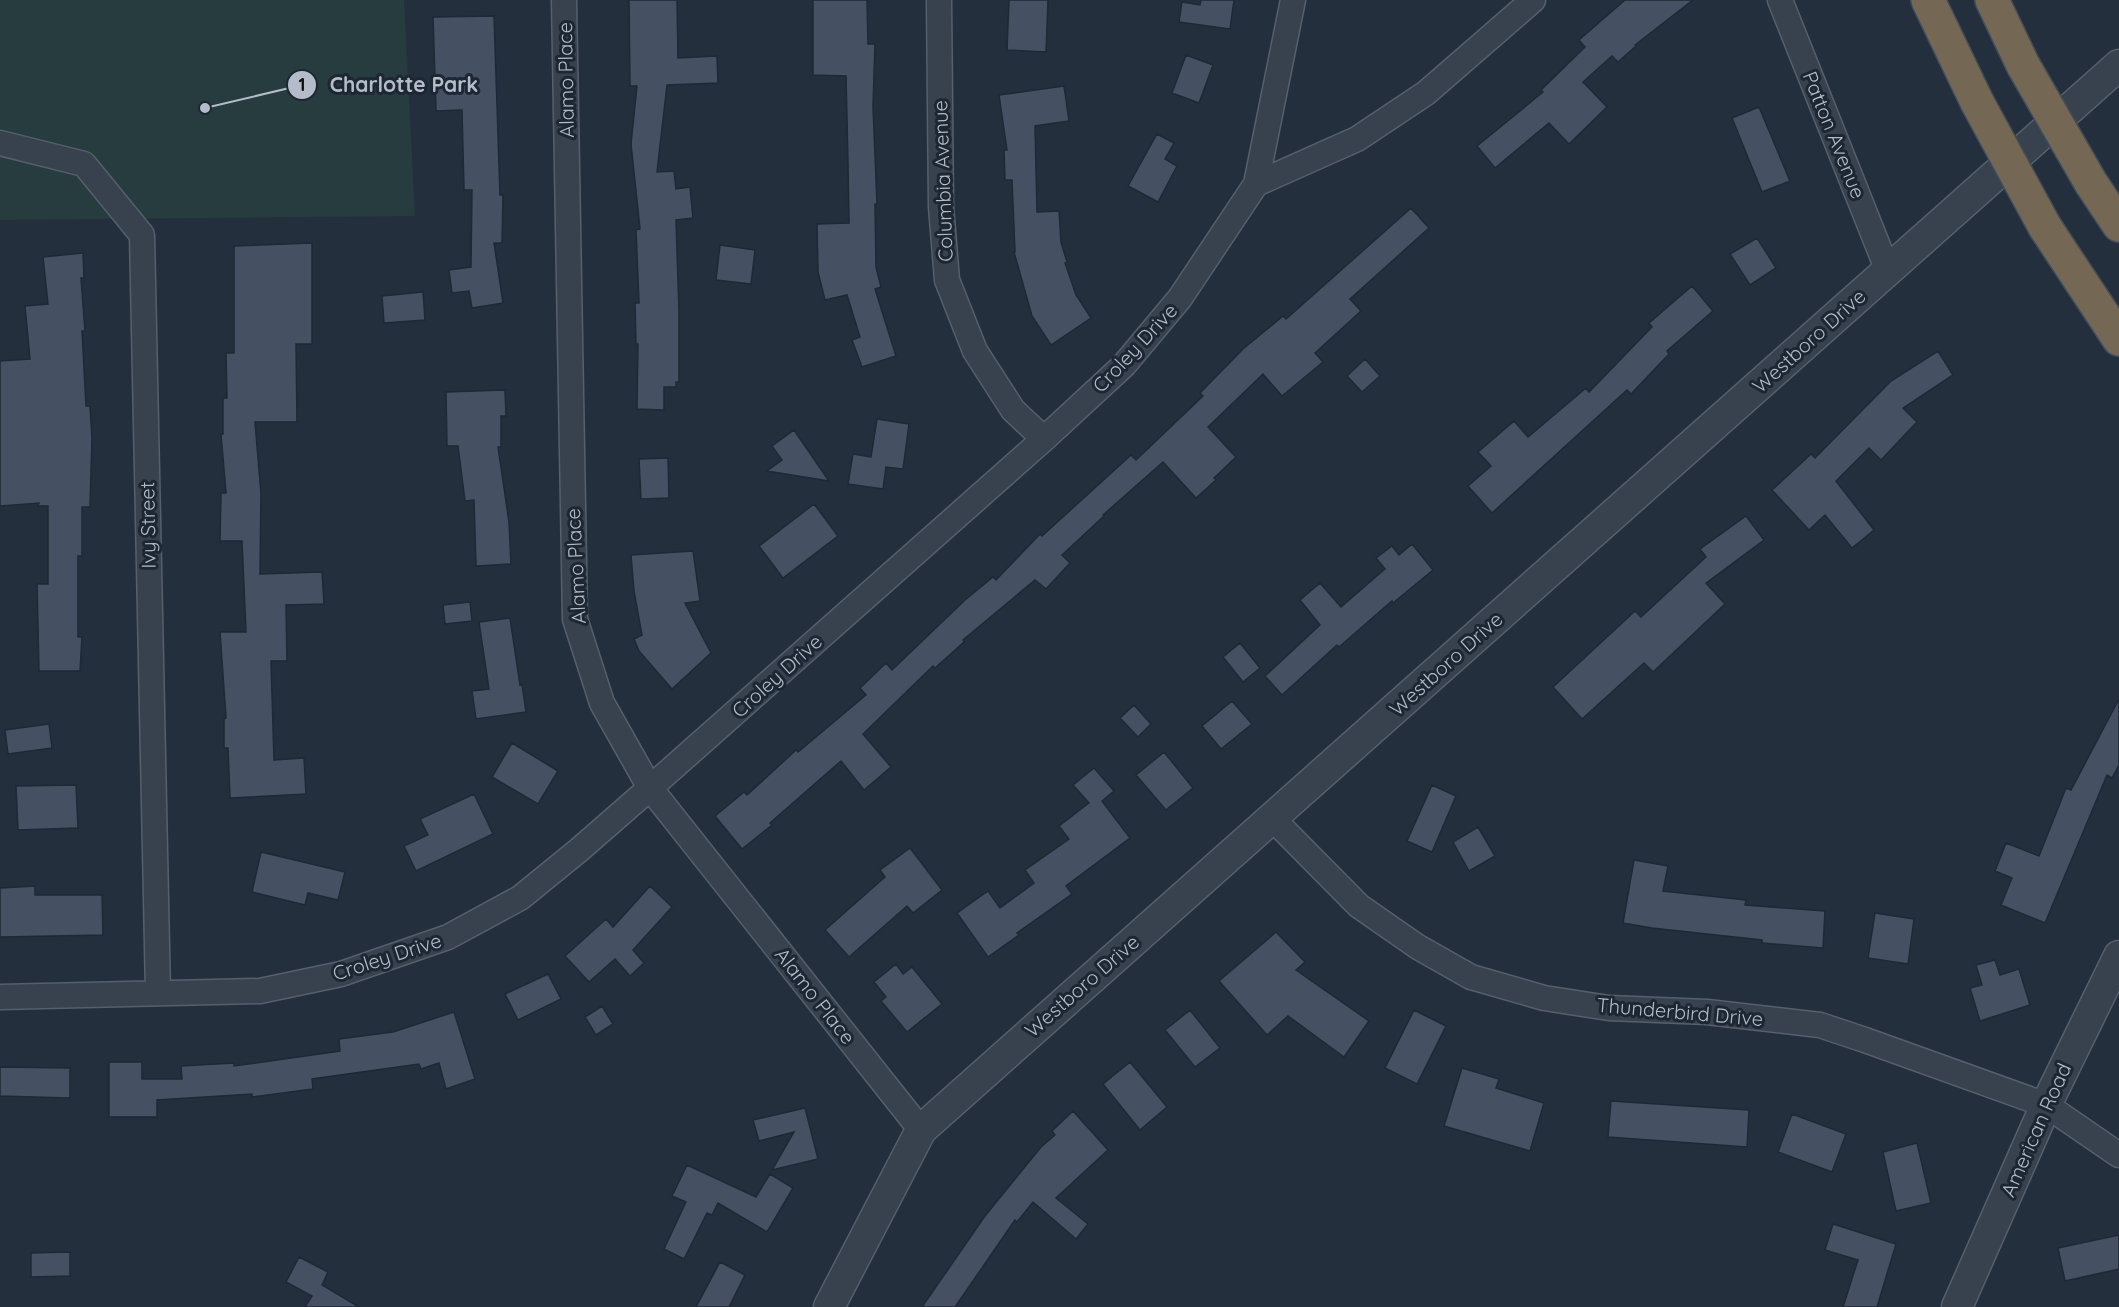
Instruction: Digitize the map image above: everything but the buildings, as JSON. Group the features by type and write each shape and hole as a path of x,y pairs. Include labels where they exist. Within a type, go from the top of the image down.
{"highway":[{"path":"1928,0 1977,102 2046,227 2119,339"},
{"path":"1992,0 2023,65 2091,183 2119,225"}],"street":[{"name":"Alamo Place","path":"564,0 575,619 602,703 650,788 921,1130"},
{"name":"Columbia Avenue","path":"939,0 941,207 947,280 975,351 1013,410 1044,439"},
{"name":"Croley Drive","path":"0,997 260,991 341,974 448,937 520,898 650,788 1044,439 1124,365 1180,298 1256,184 1293,0"},
{"path":"1256,184 1357,139 1426,93 1533,0"},
{"name":"Patton Avenue","path":"1780,0 1888,271"},
{"name":"Westboro Drive","path":"830,1307 921,1130 2119,65"},
{"name":"Ivy Street","path":"0,143 84,164 142,235 158,993"},
{"name":"Thunderbird Drive","path":"1272,818 1359,906 1418,947 1471,977 1544,998 1609,1008 1707,1012 1820,1025 2046,1105 2119,1155"},
{"name":"American Road","path":"1958,1307 2046,1105 2119,956"}],"green space":[{"path":"0,0 404,0 415,216 0,220"}],"place":[{"name":"Charlotte Park","path":"205,108"}]}
